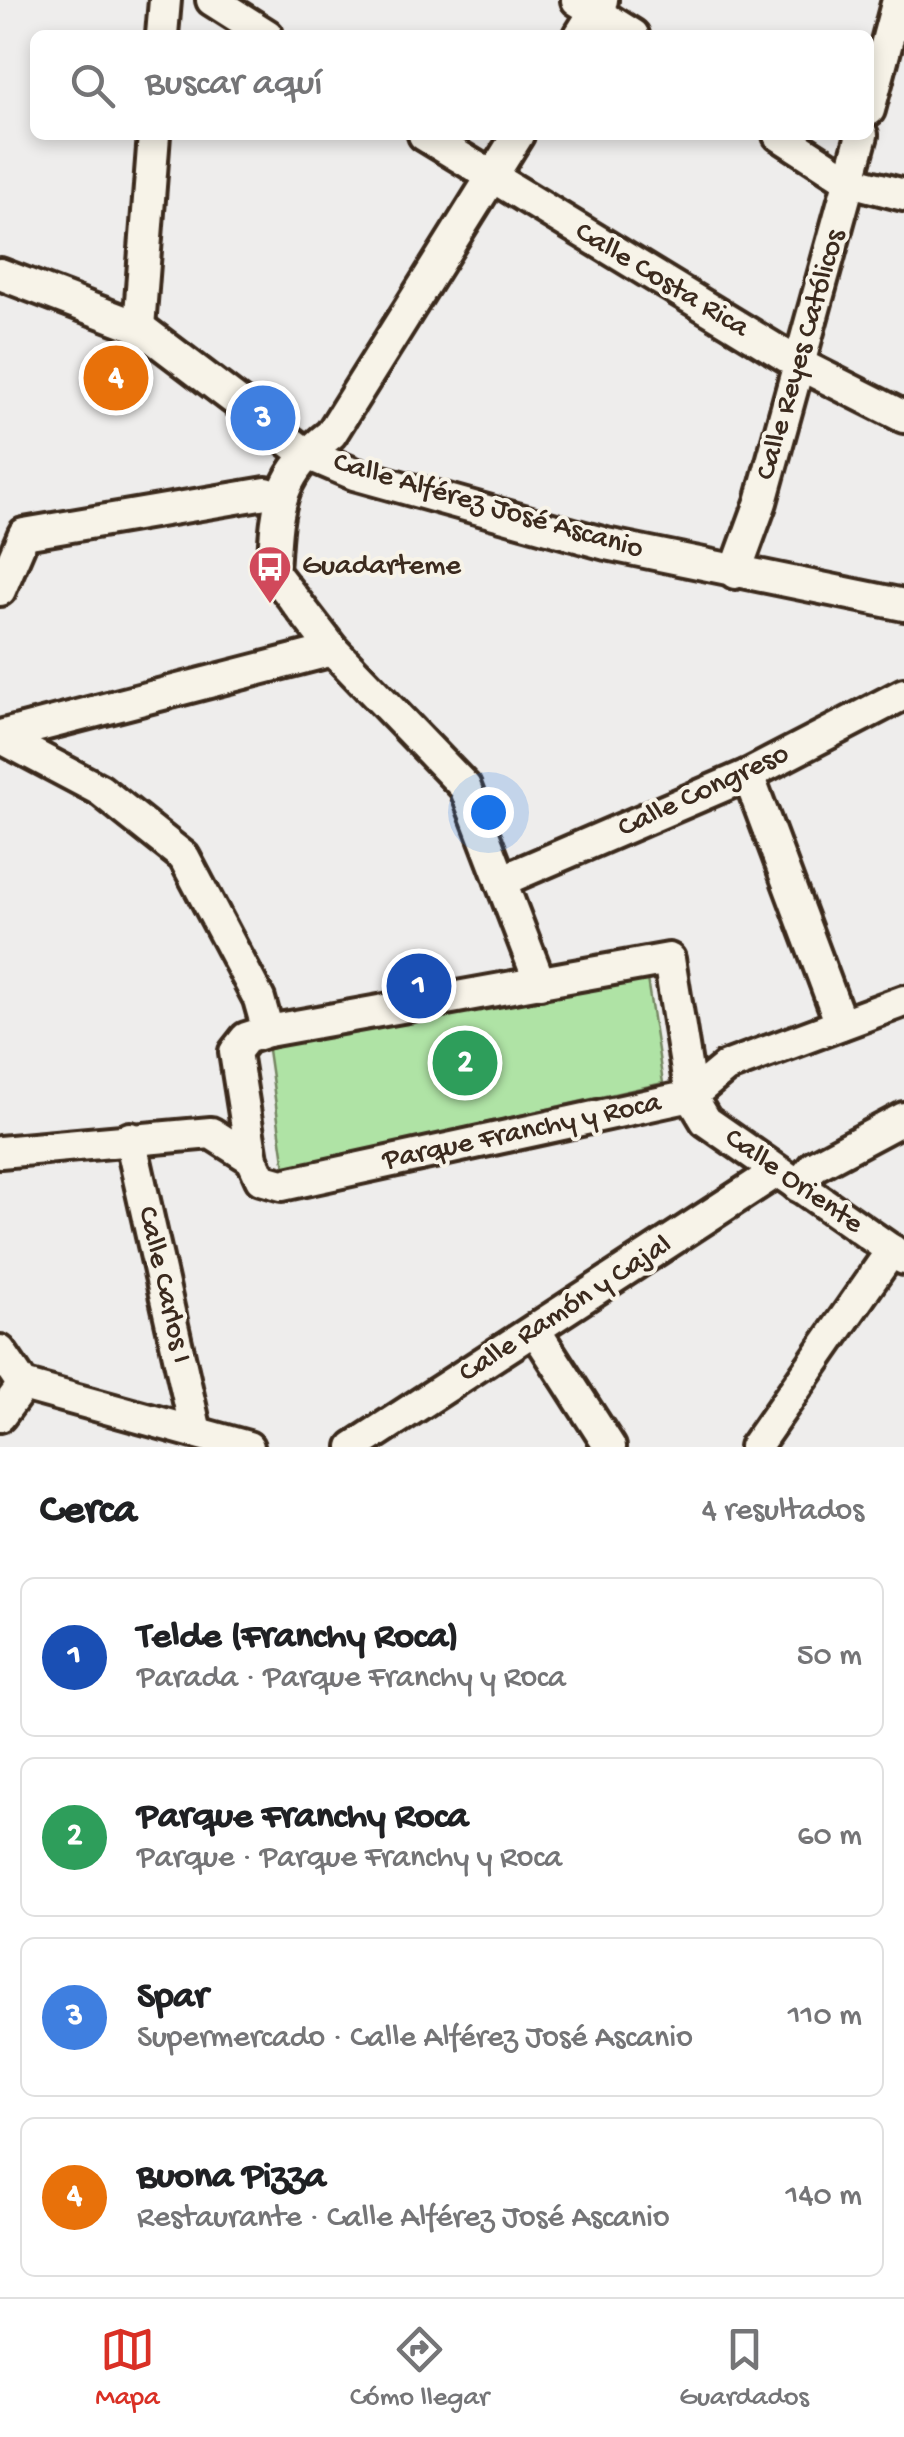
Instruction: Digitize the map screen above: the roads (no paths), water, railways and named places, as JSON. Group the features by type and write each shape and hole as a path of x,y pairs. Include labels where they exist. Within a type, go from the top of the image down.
{"street":[{"path":"162,30 165,0"},
{"path":"212,0 259,30"},
{"path":"874,91 898,0"},
{"path":"582,30 592,3 627,30"},
{"path":"139,328 154,140"},
{"name":"Calle Costa Rica","path":"432,140 799,364 904,418"},
{"path":"515,140 331,434 305,453 278,497 273,572 333,650 465,787 540,983"},
{"path":"787,140 850,182 904,195"},
{"name":"Calle Reyes Católicos","path":"735,573 761,502 861,140"},
{"name":"Calle Alférez José Ascanio","path":"0,274 139,328 305,453 354,474 606,544 904,605"},
{"path":"0,590 24,534 266,493 278,497"},
{"path":"0,737 333,650"},
{"name":"Calle Congreso","path":"501,881 748,775 904,694"},
{"path":"0,737 100,790 184,857 259,999 268,1031 246,1038 236,1052 237,1081 252,1159"},
{"path":"748,775 841,1024"},
{"name":"Parque Franchy y Roca","path":"211,1133 252,1159 261,1179 282,1185 691,1096 669,959 268,1031"},
{"path":"691,1096 726,1068 904,1001"},
{"path":"0,1152 211,1133 237,1081"},
{"name":"Calle Oriente","path":"691,1096 706,1121 898,1254"},
{"name":"Calle Ramón y Cajal","path":"372,1443 536,1330 787,1179 904,1118"},
{"name":"Calle Carlos I","path":"130,1138 196,1432"},
{"path":"755,1447 898,1254"},
{"path":"536,1330 610,1447"},
{"path":"0,1350 23,1385 248,1447"},
{"path":"0,1416 23,1385"}],"place":[{"name":"Buona Pizza","path":"116,378"},
{"name":"Spar","path":"263,418"},
{"name":"Guadarteme","path":"270,605"},
{"name":"Telde (Franchy Roca)","path":"419,986"},
{"name":"Parque Franchy Roca","path":"465,1063"}]}
